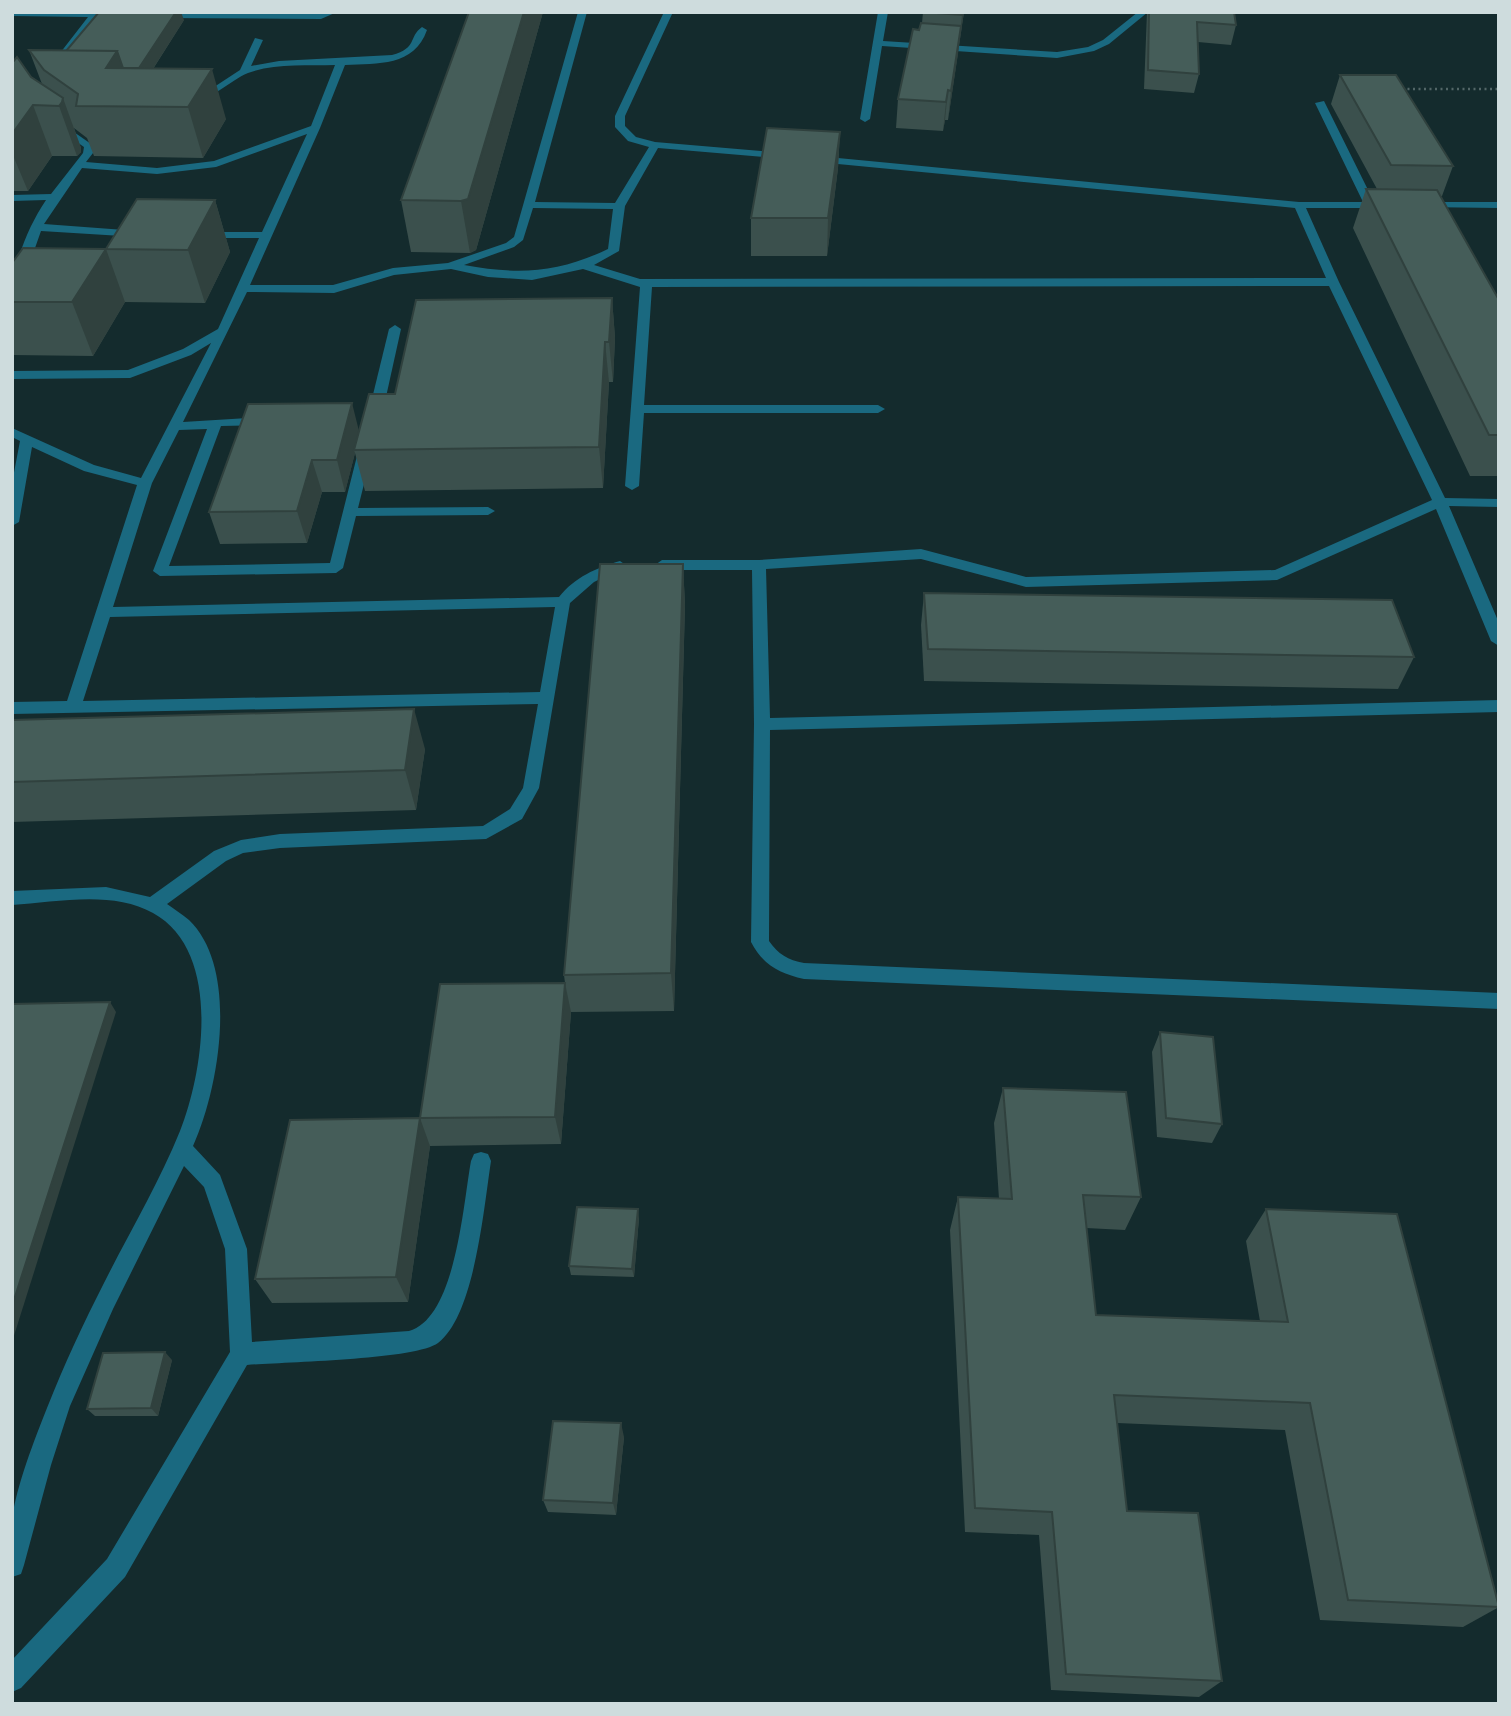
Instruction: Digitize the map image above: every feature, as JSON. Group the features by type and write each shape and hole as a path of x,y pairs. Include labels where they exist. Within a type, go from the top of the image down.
{"lane":[{"path":"148,15 321,16 333,12"},
{"path":"243,288 334,289 393,271 451,266 517,242 583,12"},
{"path":"669,12 620,116 620,127 632,139 655,145 1298,205 1396,205"},
{"path":"865,119 883,12"},
{"path":"877,43 1057,55 1091,49 1106,43 1144,12"},
{"path":"12,13 108,14"},
{"path":"58,63 95,13"},
{"path":"178,96 204,96 244,72 276,66 377,60 408,52 415,47 422,30"},
{"path":"244,72 258,40"},
{"path":"74,705 145,484 243,288 264,235 315,128 341,62"},
{"path":"1320,103 1370,205"},
{"path":"19,293 36,227 54,197 88,153 89,146 56,123 50,114"},
{"path":"79,165 158,172 216,164 315,128"},
{"path":"451,266 488,274 532,276 584,265 613,251 620,206 655,145"},
{"path":"12,198 54,197"},
{"path":"529,205 620,206"},
{"path":"1298,205 1440,502 1499,641"},
{"path":"1408,205 1499,205"},
{"path":"36,227 146,234 139,245"},
{"path":"185,234 264,235"},
{"path":"584,265 646,283 1333,282"},
{"path":"632,485 646,283"},
{"path":"214,425 160,571 336,568 350,512 367,420 396,329"},
{"path":"12,375 130,374 187,352 223,331"},
{"path":"637,409 878,409"},
{"path":"174,426 282,421"},
{"path":"12,432 89,468 145,484"},
{"path":"12,522 27,440"},
{"path":"152,905 220,856 241,847 280,841 486,832 516,814 531,788 563,602 573,589 595,573 624,565 759,565 921,554 1026,582 1277,575 1440,502 1499,503"},
{"path":"350,512 488,511"},
{"path":"759,565 762,724 760,942 768,957 783,967 818,972 1499,1001"},
{"path":"103,612 563,602"},
{"path":"12,708 545,698"},
{"path":"762,724 1499,706"},
{"path":"12,898 118,895 164,909 180,922 195,944 212,993 209,1055 202,1097 182,1149 83,1349 58,1408 34,1476 12,1565"},
{"path":"12,1679 116,1568 242,1354 236,1249 213,1182 182,1149"},
{"path":"242,1354 409,1342 429,1335 446,1317 456,1296 481,1161"}],"path":[{"path":"1390,89 1499,89"}],"building":[{"path":"99,12 176,12 139,68 123,68 117,51 66,51"},
{"path":"469,12 524,12 468,199 401,200"},
{"path":"923,12 963,12 962,15"},
{"path":"1149,12 1234,12 1236,25 1197,22 1199,74 1148,70"},
{"path":"921,23 961,26 951,91 948,90 946,102 898,99 913,29 919,30"},
{"path":"29,50 117,51 106,68 212,69 188,107 76,106 78,94 44,70"},
{"path":"17,57 31,77 63,98 59,106 33,105 12,134 12,63"},
{"path":"1340,75 1396,75 1453,166 1391,165"},
{"path":"767,128 840,132 828,218 751,218"},
{"path":"1366,189 1437,190 1499,300 1499,435 1489,435"},
{"path":"137,199 215,200 188,250 106,249"},
{"path":"23,248 106,249 72,302 12,302 12,263"},
{"path":"612,298 609,342 605,342 599,447 354,450 369,394 395,394 416,300"},
{"path":"352,403 337,460 312,460 297,511 209,512 248,404"},
{"path":"600,564 683,564 671,973 564,975"},
{"path":"924,593 1392,600 1414,657 928,649"},
{"path":"414,709 405,770 12,782 12,720"},
{"path":"565,983 555,1117 420,1118 440,984"},
{"path":"110,1002 12,1306 12,1004"},
{"path":"1160,1032 1213,1037 1222,1124 1166,1118"},
{"path":"1003,1088 1126,1092 1141,1197 1083,1195 1096,1315 1288,1322 1266,1209 1397,1214 1499,1607 1348,1600 1310,1403 1114,1395 1127,1511 1198,1513 1222,1681 1066,1674 1052,1512 975,1508 958,1197 1012,1199"},
{"path":"420,1118 396,1277 255,1279 290,1120"},
{"path":"577,1207 638,1209 632,1269 569,1266"},
{"path":"165,1352 151,1408 87,1409 103,1353"},
{"path":"553,1421 621,1423 613,1503 543,1500"}]}
